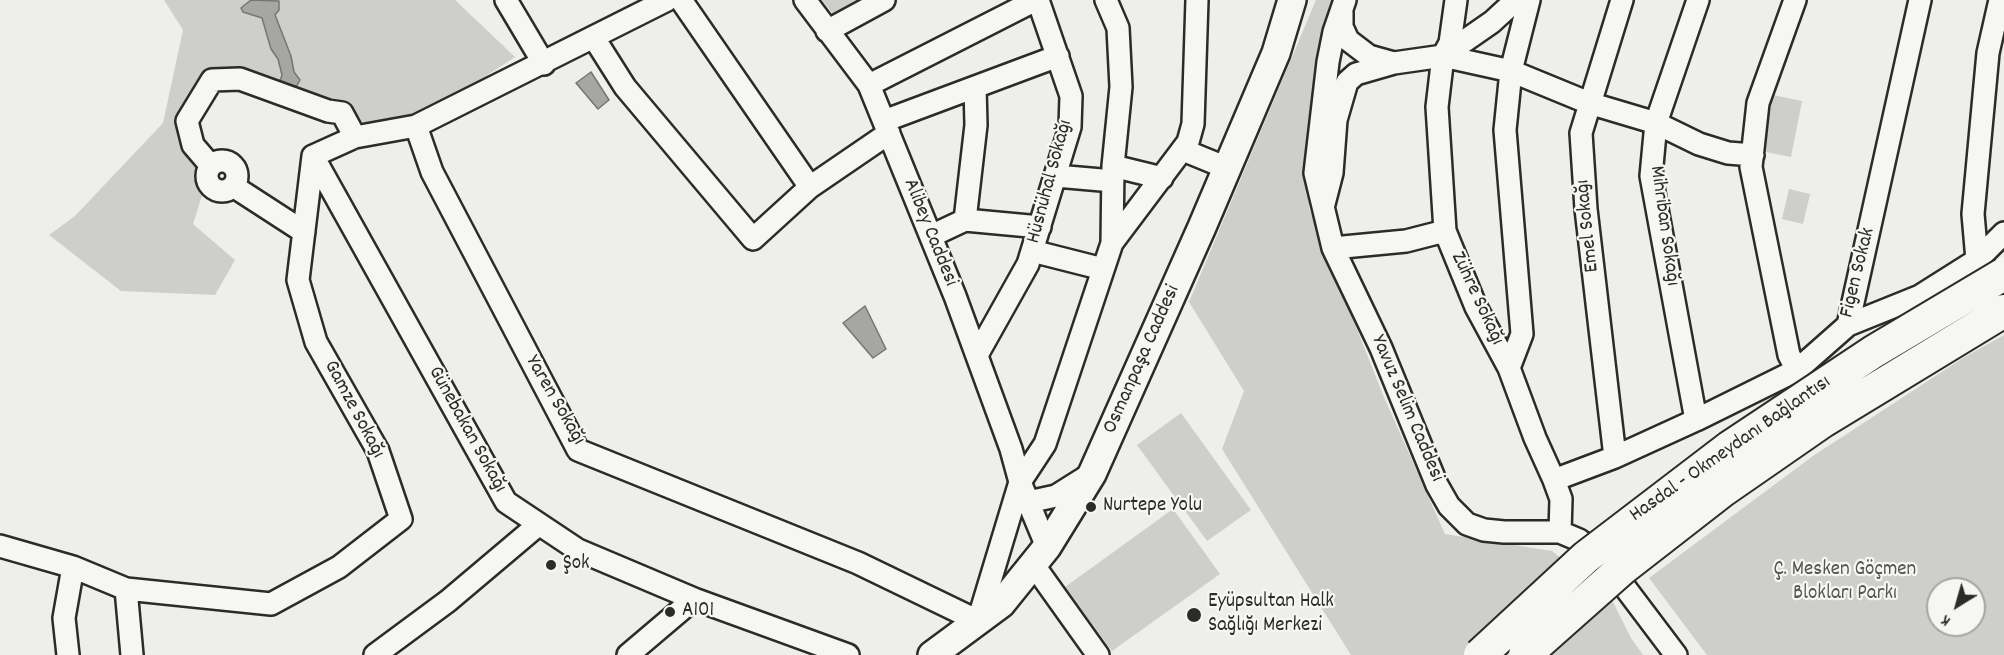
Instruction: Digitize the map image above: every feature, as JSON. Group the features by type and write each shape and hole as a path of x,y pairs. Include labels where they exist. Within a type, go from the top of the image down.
{"highway":[{"name":"Hasdal - Okmeydanı Bağlantısı","path":"1480,655 1602,544 1730,447 1873,352 1990,267"},
{"name":"Hasdal - Okmeydanı Bağlantısı","path":"1525,655 1631,561 1722,491 1823,421 2004,311"}],"main road":[{"name":"Osmanpaşa Caddesi","path":"932,655 1001,604 1040,555 1092,474 1227,168 1275,53 1291,6"}],"street":[{"path":"506,0 544,64"},
{"path":"313,156 355,137 416,126 594,38 639,7 667,0"},
{"path":"681,0 810,187"},
{"name":"Alibey Caddesi","path":"806,0 869,85 977,355 1020,482"},
{"path":"827,31 884,0"},
{"path":"869,85 1037,0"},
{"name":"Hüsnühal Sokağı","path":"977,355 1028,264 1070,127 1071,96 1037,0"},
{"path":"1106,0 1118,28 1121,87 1113,173 1113,243"},
{"path":"978,621 1019,507 1020,482 1046,444 1113,243 1188,142 1193,123 1197,0"},
{"name":"Zühre Sokağı","path":"1456,0 1450,43 1443,56 1437,107 1445,231 1476,307 1509,369 1535,438 1554,480 1561,499 1560,532"},
{"path":"1443,56 1492,22 1516,0"},
{"path":"1509,369 1522,334 1505,130 1511,71 1529,0"},
{"name":"Emel Sokağı","path":"1615,457 1587,209 1581,133 1622,0"},
{"name":"Mihriban Sokağı","path":"1696,420 1651,176 1656,123 1698,0"},
{"path":"1795,0 1758,103 1751,167 1789,355 1797,370"},
{"name":"Figen Sokak","path":"1554,480 1615,457 1797,370 1848,325 1920,0"},
{"path":"1990,267 1973,214 1988,53 2000,0"},
{"path":"1343,5 1342,27 1348,40 1369,56 1394,63 1443,56 1511,71 1589,103 1656,123 1699,144 1728,153 1753,155"},
{"path":"1324,208 1315,173 1316,154 1328,62 1334,32 1343,5"},
{"path":"594,38 625,87 753,239 810,187 886,127 975,87 1058,56"},
{"name":"Yavuz Selim Caddesi","path":"1394,63 1356,74 1347,82 1336,120 1332,173 1324,208 1333,248 1381,348 1416,437 1449,506 1467,524 1484,530 1560,532 1579,540 1602,557 1676,655"},
{"path":"304,231 233,186 237,177 231,164 222,161 211,166 193,146 187,121 212,80 240,79 328,111 342,113 355,137"},
{"path":"965,220 976,125 975,87"},
{"name":"Yaren Sokağı","path":"416,126 432,172 578,450 858,563 978,621"},
{"path":"1183,150 1227,168"},
{"name":"Gamze Sokağı","path":"0,546 73,567 126,589 271,604 339,567 401,519 378,451 316,342 298,280 313,156"},
{"name":"Günebakan Sokağı","path":"313,156 506,502 578,550 694,599 848,655"},
{"path":"1056,176 1113,173 1162,178"},
{"path":"931,236 965,220 1040,227"},
{"path":"1333,248 1406,242 1445,231"},
{"path":"1848,325 1990,267 2004,233"},
{"path":"1032,250 1103,269"},
{"path":"1019,507 1056,496 1092,474"},
{"path":"1019,507 1040,555 1098,655"},
{"path":"375,655 448,601 538,525"},
{"path":"68,655 64,618 73,567"},
{"path":"126,589 132,655"},
{"path":"628,655 694,599"}],"green space":[{"path":"164,0 455,0 515,57 436,109 367,123 211,74 183,114 205,165 205,186 193,224 235,260 215,295 121,291 49,235 75,216 163,123 183,30"},
{"path":"822,0 868,0 836,18"},
{"path":"1316,0 1338,0 1324,39 1309,208 1383,395 1445,534 1552,551 1612,600 1631,638 1643,655 1351,655 1222,449 1244,391 1189,302"},
{"path":"1773,95 1802,101 1791,157 1761,151"},
{"path":"1789,189 1810,194 1803,224 1782,219"},
{"name":"Ç. Mesken Göçmen Blokları Parkı","path":"2004,335 2004,655 1707,655 1649,578 1813,456 1963,358"},
{"path":"1181,413 1251,510 1207,541 1137,445"},
{"path":"1173,509 1220,574 1112,651 1065,587"}],"shaded area":[{"path":"251,0 279,1 279,10 275,15 291,56 294,72 300,80 292,94 282,90 280,81 282,75 278,59 271,49 262,18 243,12 241,8"},
{"path":"591,72 609,100 598,109 576,83"},
{"path":"865,306 886,349 873,358 843,323"}],"place":[{"name":"Nurtepe Yolu","path":"1091,507"},
{"name":"Şok","path":"551,565"},
{"name":"A101","path":"670,612"},
{"name":"Eyüpsultan Halk Sağlığı Merkezi","path":"1194,615"}]}
